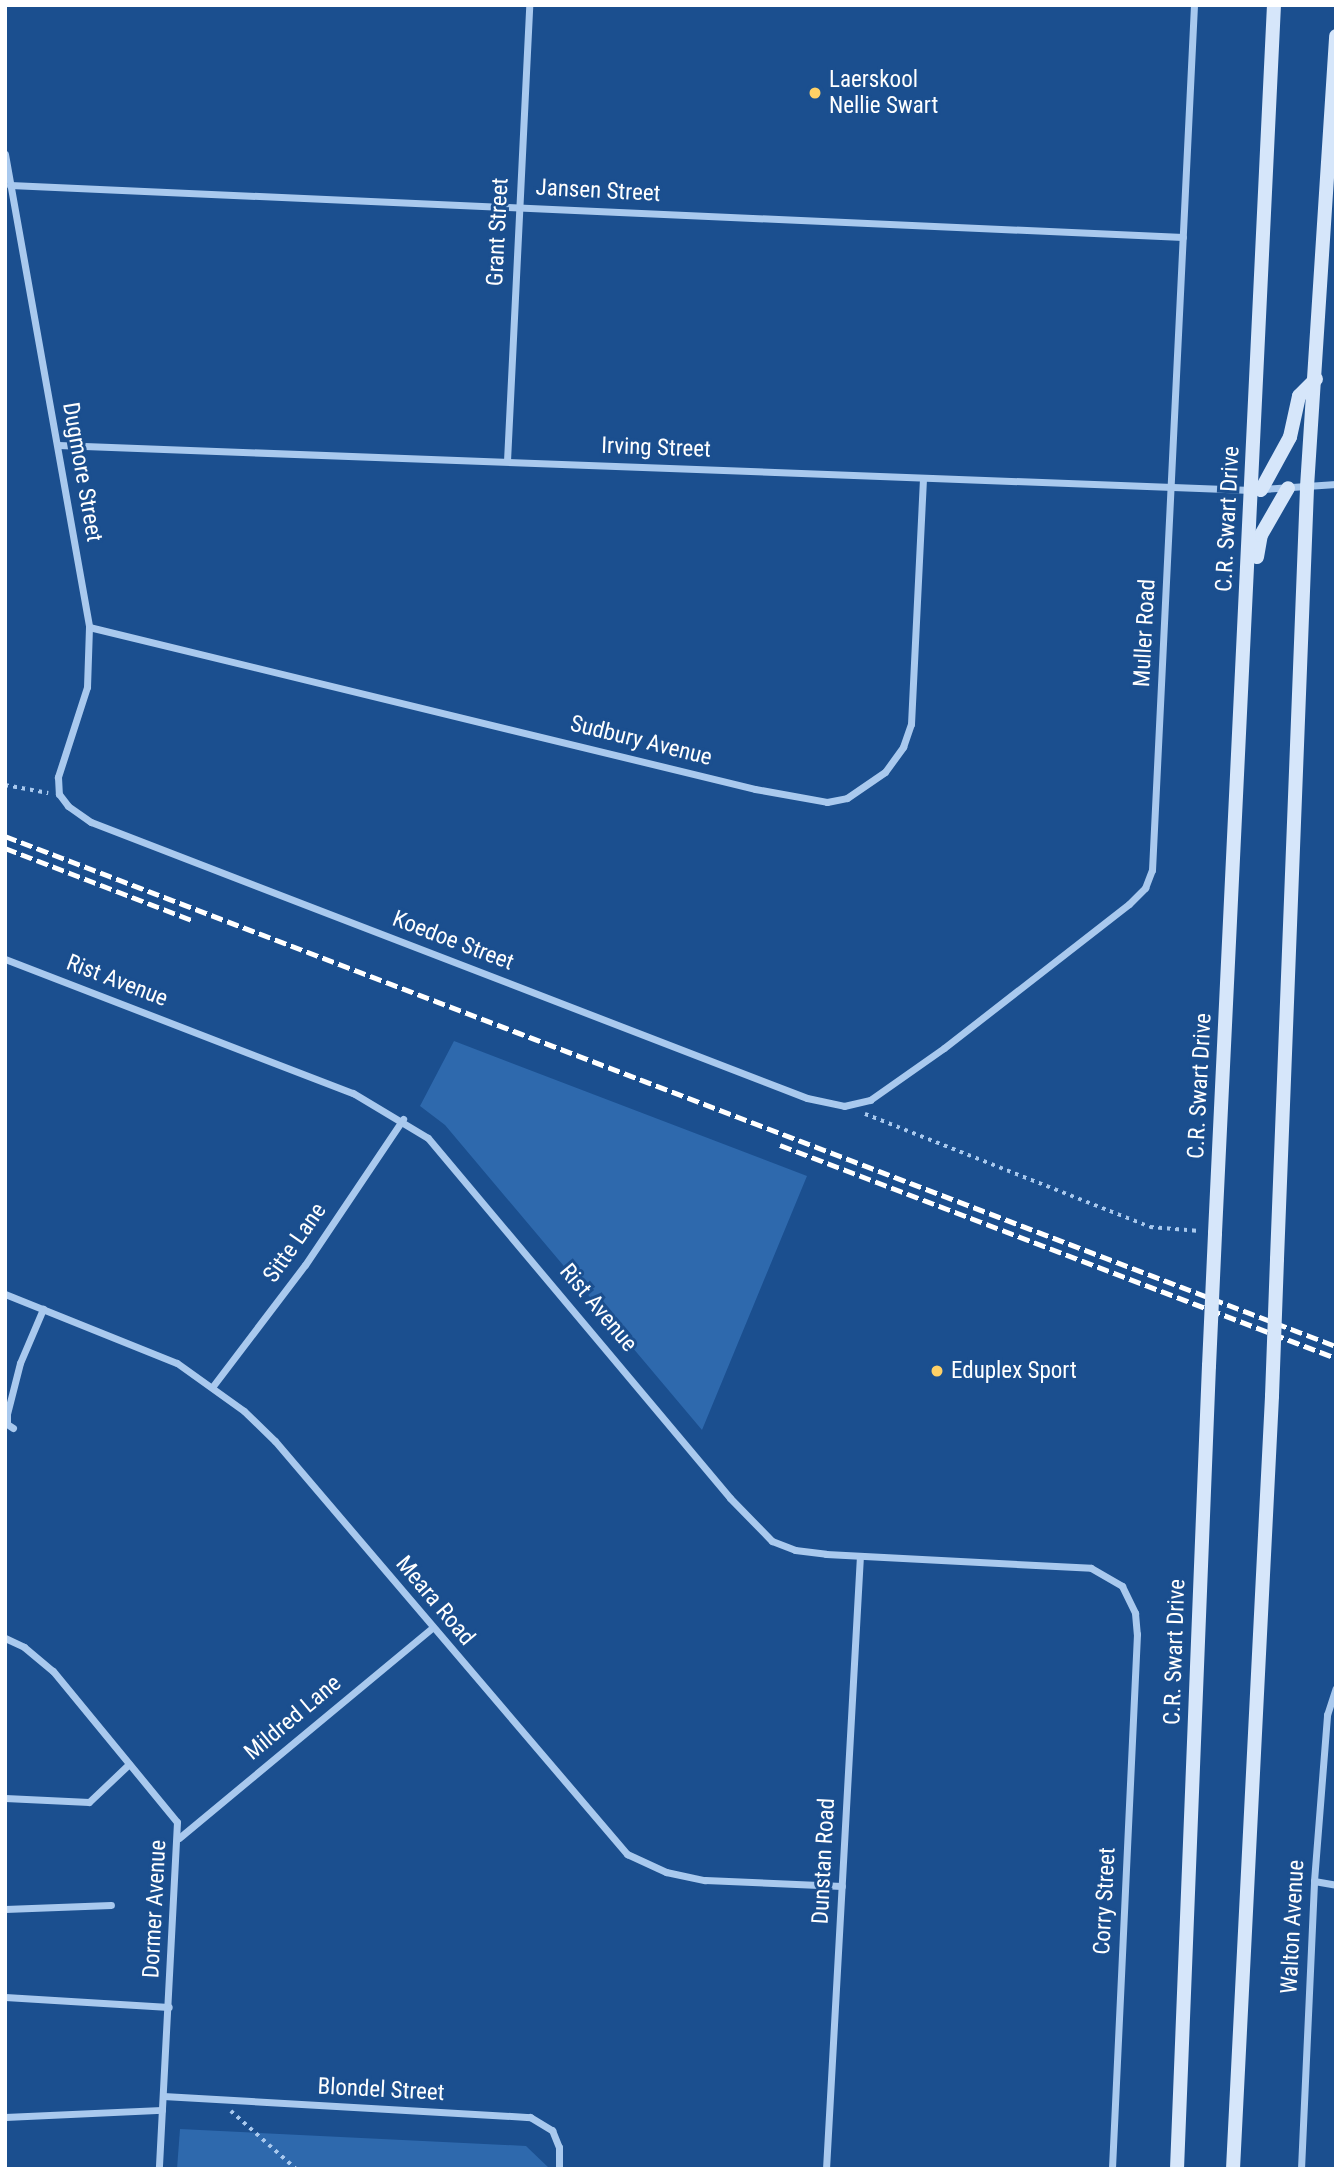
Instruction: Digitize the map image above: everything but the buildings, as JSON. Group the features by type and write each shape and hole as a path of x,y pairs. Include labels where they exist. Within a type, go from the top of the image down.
{"main road":[{"name":"C.R. Swart Drive","path":"1177,2169 1215,1233 1248,578 1257,490 1274,5"},
{"path":"1233,2169 1272,1396 1307,487 1336,36"},
{"path":"1257,490 1290,437 1299,396 1316,379"},
{"path":"1248,578 1261,535 1288,488"}],"street":[{"name":"Grant Street","path":"507,461 529,5"},
{"name":"Muller Road","path":"844,1106 870,1100 922,1064 1145,888 1154,847 1194,5"},
{"name":"Dugmore Street","path":"5,154 89,627 87,687 60,764 59,794"},
{"name":"Jansen Street","path":"10,185 1183,237"},
{"name":"Irving Street","path":"58,445 1170,489 1257,490 1336,484"},
{"name":"Sudbury Avenue","path":"89,627 767,792 827,802 847,798 884,772 903,747 911,724 923,478"},
{"name":"Koedoe Street","path":"59,794 91,822 807,1098 844,1106"},
{"name":"Rist Avenue","path":"5,959 353,1093 403,1119 443,1154 730,1499 772,1541 795,1550 860,1556 1091,1567 1122,1586 1135,1613 1137,1634"},
{"name":"Sitte Lane","path":"213,1386 305,1265 403,1119"},
{"name":"Meara Road","path":"5,1294 139,1345 213,1386 275,1441 627,1854 666,1872 705,1880 842,1886"},
{"path":"13,1429 7,1424 7,1414 20,1363 43,1309"},
{"name":"Dunstan Road","path":"826,2169 860,1556"},
{"name":"Mildred Lane","path":"179,1838 432,1628"},
{"name":"Corry Street","path":"1112,2169 1137,1634"},
{"name":"Dormer Avenue","path":"5,1638 24,1647 52,1671 172,1814 179,1838 159,2169"},
{"name":"Walton Avenue","path":"1301,2169 1314,1881 1327,1715 1336,1688"},
{"path":"5,1798 89,1802 129,1763"},
{"path":"1314,1881 1336,1885"},
{"path":"5,1909 111,1905"},
{"path":"5,1997 169,2007"},
{"name":"Blondel Street","path":"163,2096 530,2117 552,2130 559,2147 559,2169"},
{"path":"5,2117 162,2110"}],"path":[{"path":"5,785 59,794"},
{"path":"844,1106 1150,1227 1215,1233"},
{"path":"219,2101 296,2169"}],"shaded area":[{"path":"454,1041 807,1176 702,1430 445,1125 420,1106"},
{"path":"180,2129 526,2146 550,2169 177,2169"}],"railway":[{"path":"5,836 1336,1346"},
{"path":"5,848 192,920"},
{"path":"780,1145 1336,1358"}],"place":[{"name":"Laerskool Nellie Swart","path":"815,93"},
{"name":"Eduplex Sport","path":"937,1371"}]}
